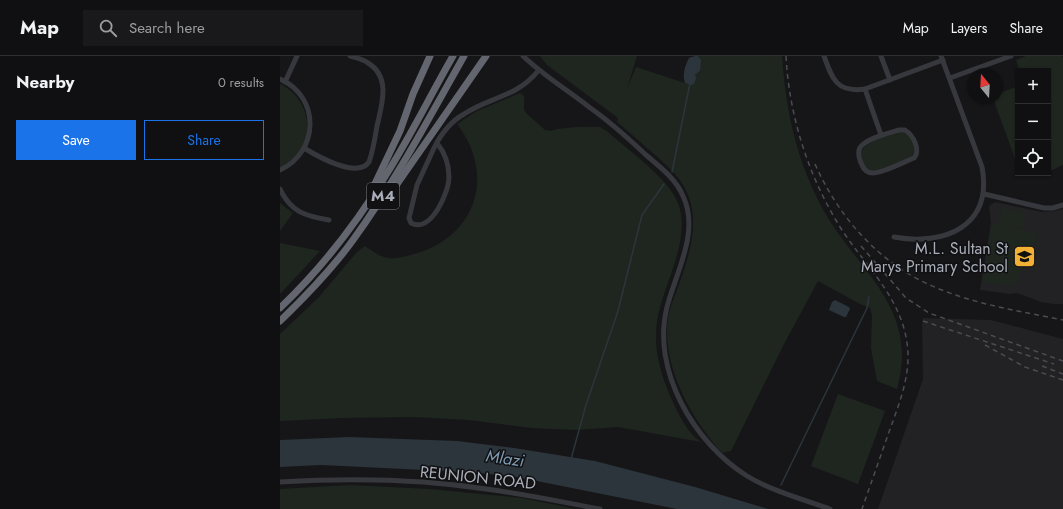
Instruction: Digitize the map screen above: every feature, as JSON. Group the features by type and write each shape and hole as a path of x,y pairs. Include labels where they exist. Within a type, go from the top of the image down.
{"highway":[{"path":"364,209 400,131 413,94 430,56"},
{"name":"M4","path":"280,308 325,260 364,209 386,176 453,56"},
{"name":"M4","path":"280,321 320,280 353,240 389,186 464,56"},
{"path":"353,240 405,174 486,56"}],"street":[{"path":"280,170 290,165 297,159 304,148 310,133 309,113 300,94 283,81 297,56"},
{"path":"304,148 323,159 341,165 361,168 369,162 383,99 383,83 379,73 373,66 365,61 350,56"},
{"path":"523,56 538,71 588,105 620,132 668,175 677,185 684,197 688,217 688,239 667,307 663,328 663,341 666,360 672,379 682,403 695,426 708,443 723,458 748,476 770,487 830,509"},
{"path":"824,56 832,77 837,84 852,90 865,89 942,58 950,78 982,167 984,194 974,216 958,230 937,238 908,240 894,237"},
{"path":"881,56 890,80"},
{"path":"950,78 1011,56"},
{"path":"437,143 443,150 448,163 448,188 443,201 435,212 425,222 416,225 411,223 409,218 414,195 421,174 437,143 445,130 456,119 469,111 517,90 528,83 538,71"},
{"path":"865,89 881,135"},
{"path":"899,130 905,130 912,135 917,151 916,156 877,173 868,173 862,167 858,152 863,144 881,135 899,130"},
{"path":"280,189 286,201 298,211 311,217 330,220"},
{"path":"984,194 1044,208 1053,208 1063,204"},
{"name":"REUNION ROAD","path":"280,482 355,481 440,484 484,488 546,498 600,509"}],"shaded area":[{"path":"540,56 637,56 627,89 636,67 691,85 695,75 700,71 698,56 782,56 786,94 793,131 811,184 819,202 833,225 879,288 892,310 900,333 902,359 897,389 877,381 871,348 872,316 870,308 818,281 783,346 731,451 722,453 710,439 689,406 673,369 669,350 667,331 669,312 687,259 693,223 691,206 685,189 674,173 654,153 617,122 618,118 547,65"},
{"path":"1026,56 1062,56 1063,58 1063,165 1051,171 1051,68 1019,68 1016,60"},
{"path":"280,84 289,89 301,104 307,123 307,133 299,152 293,159 280,168"},
{"path":"1015,87 1015,159 995,104 1003,104 1003,92"},
{"path":"520,93 524,96 524,109 526,113 545,130 551,131 577,127 600,127 608,132 647,165 666,184 678,203 681,217 679,247 660,307 657,321 656,340 658,360 667,389 687,428 701,442 618,427 575,430 532,428 469,420 413,417 280,421 280,334 318,298 357,252 365,246 384,257 396,258 418,253 438,244 455,232 467,217 474,200 477,181 475,162 469,143 457,124 475,112"},
{"path":"902,132 908,134 913,144 914,153 910,158 877,171 868,170 863,165 861,152 864,148 874,141"},
{"name":"M.L. Sultan St Marys Primary School","path":"995,202 1042,212 1063,209 1063,304 1041,302 1017,293 1010,294 980,290 991,223 989,206"},
{"path":"280,203 293,213 280,231"},
{"path":"1003,208 1026,213 1023,229 1001,225 1039,234 1013,287 982,281 992,223 999,225"},
{"path":"280,243 320,251 280,294"},
{"path":"923,318 991,320 1063,339 1063,509 878,509 923,379"},
{"path":"838,394 885,411 858,484 811,466"},
{"path":"350,485 429,489 522,498 576,509 280,509 280,489"}],"water":[{"path":"698,56 701,60 700,71 695,75 696,78 694,84 691,85 685,83 684,73 689,58"},
{"path":"835,300 849,307 850,309 846,317 829,310 832,302"},
{"name":"Mlazi","path":"349,437 457,441 514,448 595,461 695,487 768,509 677,509 512,476 466,472 321,465 280,467 280,440"}],"waterway":[{"path":"672,172 690,83"},
{"path":"571,459 586,405 618,311 642,215 664,184"},
{"path":"781,485 867,308 869,297"}],"railway":[{"path":"786,56 791,99 801,142 808,163 826,203 837,222 891,299 899,315 905,333 908,353 905,383 862,509"},
{"path":"815,164 835,202 848,219 862,235 893,264 911,275 946,292 979,302 1063,320"},
{"path":"861,246 906,298 929,313 1063,361"},
{"path":"923,321 1054,364"},
{"path":"985,345 1025,367 1063,380"},
{"path":"1042,366 1063,374"}],"place":[{"name":"M.L. Sultan St Marys Primary School","path":"1024,257"}]}
